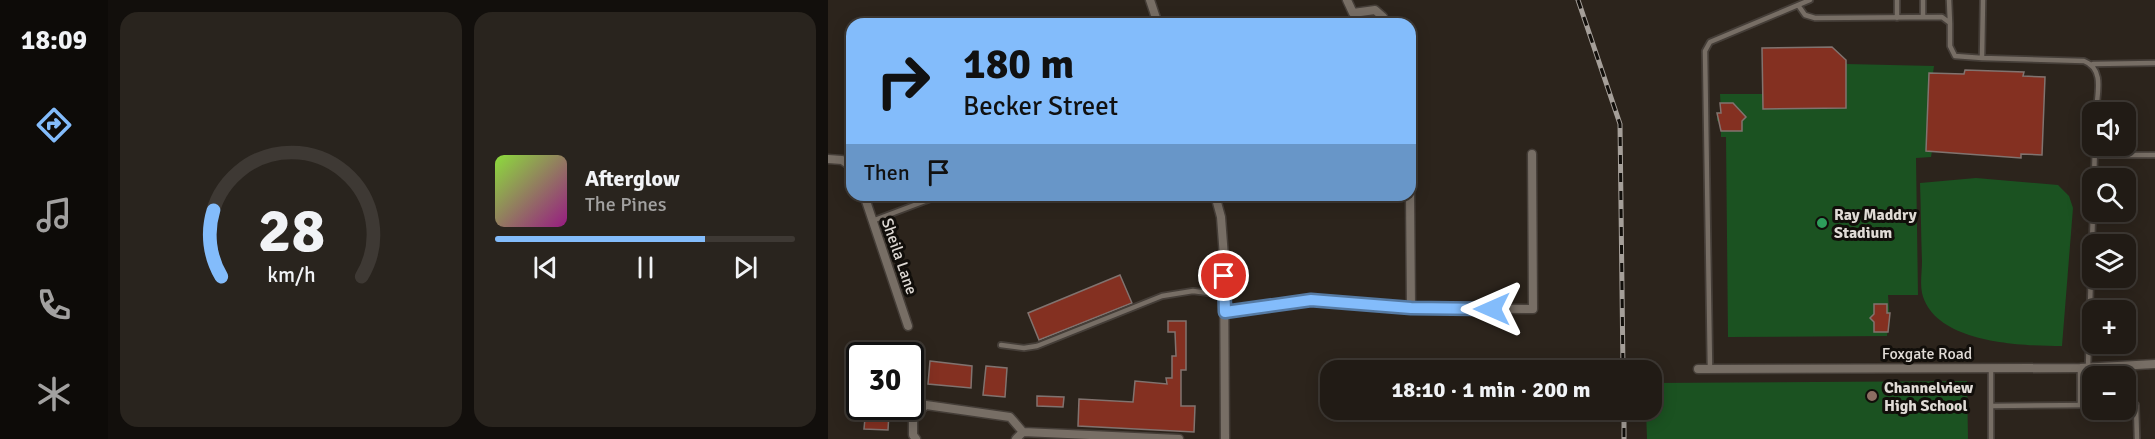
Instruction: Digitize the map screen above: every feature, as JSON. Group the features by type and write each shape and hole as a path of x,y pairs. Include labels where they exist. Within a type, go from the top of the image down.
{"street":[{"path":"1150,0 1156,18"},
{"path":"1347,0 1353,13 1375,10 1383,16"},
{"path":"1225,312 1311,300 1411,308 1533,309 1532,154"},
{"path":"828,159 846,162"},
{"name":"Sheila Lane","path":"866,201 908,326"},
{"path":"1217,201 1221,218 1225,312 1225,439"},
{"path":"1410,201 1411,308"},
{"name":"Foxgate Road","path":"2108,366 2155,364"},
{"name":"Foxgate Road","path":"1698,369 2082,367"},
{"path":"916,439 913,435 913,416 926,405 1010,417 1023,432 1179,439"},
{"path":"1016,439 1023,432"}],"lane":[{"path":"1710,369 1705,51 1710,42 1810,0"},
{"path":"1897,0 1897,18"},
{"path":"1923,0 1923,17"},
{"path":"1949,0 1950,46 1955,56 2084,61 2093,64 2155,63"},
{"path":"1982,58 1983,0"},
{"path":"1798,5 1805,15 1815,18 1942,17 1950,23"},
{"path":"2093,64 2098,72 2096,102"},
{"path":"2136,155 2155,155"},
{"path":"872,221 925,201"},
{"path":"2084,366 2092,222"},
{"path":"1001,345 1024,348 1037,346 1162,296 1193,291 1224,295"},
{"path":"1991,368 1991,439"},
{"path":"1991,406 2080,405 2082,386"},
{"path":"2136,405 2137,439"}],"green space":[{"name":"Ray Maddry Stadium","path":"1832,47 1847,64 1934,66 1933,73 1929,74 1926,150 1932,151 1931,157 1916,158 1918,295 1888,295 1890,322 1887,336 1728,337 1726,137 1721,137 1721,122 1717,121 1717,113 1721,112 1720,94 1763,94 1762,48"},
{"path":"1976,178 2058,185 2069,196 2073,208 2062,346 2024,345 1981,338 1960,332 1943,322 1930,310 1921,289 1920,183"},
{"name":"Channelview High School","path":"1967,381 1968,439 1647,439 1646,420 1662,420 1662,383"}],"building":[{"path":"1832,47 1846,60 1846,108 1763,109 1762,48"},
{"path":"1965,70 2024,72 2023,76 2045,77 2042,155 2021,154 2021,158 1926,151 1929,73 1964,74"},
{"path":"1720,103 1733,103 1746,117 1742,121 1742,131 1721,131 1717,113 1721,113"},
{"path":"1120,275 1132,303 1039,340 1028,313"},
{"path":"1874,304 1887,304 1887,313 1890,313 1888,332 1874,332 1874,322 1870,318 1874,314"},
{"path":"1168,321 1186,321 1186,370 1181,370 1181,406 1195,406 1194,432 1078,426 1079,399 1133,402 1135,381 1167,384 1166,378 1172,378 1172,356 1176,356 1175,332 1168,332"},
{"path":"930,361 972,366 971,388 928,384"},
{"path":"986,366 1007,368 1005,397 983,395"},
{"path":"1037,396 1064,397 1063,407 1037,406"},
{"path":"865,420 889,420 888,430 864,429"}],"railway":[{"path":"1578,0 1620,124 1623,360"},
{"path":"1624,420 1624,439"}],"place":[{"name":"Ray Maddry Stadium","path":"1822,223"},
{"name":"Channelview High School","path":"1872,396"}],"route":[{"path":"1224,276 1225,312 1311,300 1411,308 1492,309"}]}
